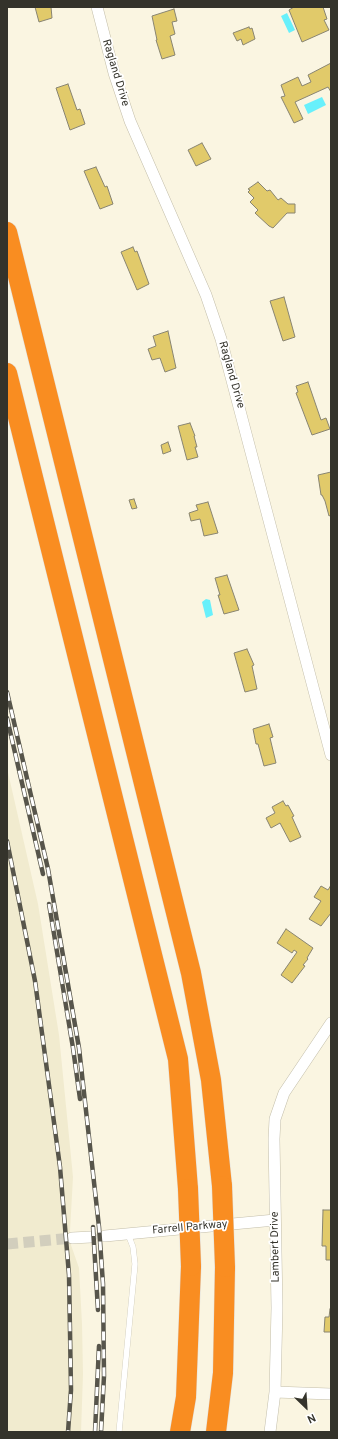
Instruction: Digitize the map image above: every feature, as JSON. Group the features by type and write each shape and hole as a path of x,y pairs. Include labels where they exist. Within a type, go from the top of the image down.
{"highway":[{"path":"7,232 191,973 211,1080 222,1186 225,1266 223,1373 216,1432"},
{"path":"7,373 178,1059 188,1189 191,1266 186,1397 180,1432"}],"street":[{"name":"Ragland Drive","path":"97,7 114,73 126,108 206,295 221,339 331,755"},
{"name":"Lambert Drive","path":"270,1432 275,1392 277,1308 274,1139 275,1119 284,1092 331,1023"},
{"name":"Farrell Parkway","path":"105,1236 275,1220"},
{"path":"72,1238 91,1237"},
{"path":"275,1392 331,1394"}],"lane":[{"path":"119,1432 135,1264 134,1247 128,1234"}],"shaded area":[{"path":"7,768 38,904 59,1035 73,1177 70,1231 71,1245 79,1268 83,1374 81,1432 7,1432"}],"water":[{"path":"287,13 295,30 289,33 281,16"},
{"path":"322,97 326,105 308,114 304,105"},
{"path":"206,599 210,600 213,615 206,618 202,602"}],"building":[{"path":"35,7 51,7 52,18 39,22"},
{"path":"294,7 323,7 327,19 324,20 329,30 302,42 289,10"},
{"path":"174,9 177,21 172,22 175,34 170,36 175,55 162,59 156,40 152,16"},
{"path":"249,27 250,29 252,28 255,39 243,45 241,39 237,41 233,33"},
{"path":"331,63 331,92 328,87 295,102 303,119 294,123 281,97 285,96 281,85 298,77 302,86 311,82 308,75"},
{"path":"68,84 77,110 80,109 85,124 70,130 56,88"},
{"path":"202,143 211,159 196,166 188,150"},
{"path":"96,167 105,187 107,186 113,204 100,209 84,171"},
{"path":"258,182 267,191 270,190 278,200 281,198 288,204 295,204 295,213 287,213 273,228 255,213 258,210 250,202 254,198 248,192 250,190 248,189"},
{"path":"133,247 135,252 137,251 149,284 137,290 121,252"},
{"path":"284,297 295,337 283,341 270,301"},
{"path":"168,331 176,368 165,372 160,358 152,360 148,349 156,346 153,336"},
{"path":"308,382 321,420 326,418 330,429 312,435 296,393 298,392 296,386"},
{"path":"190,423 195,436 197,447 195,447 198,457 187,460 178,426"},
{"path":"168,442 171,451 163,454 161,445"},
{"path":"331,472 331,515 329,516 325,501 321,495 318,475"},
{"path":"134,499 137,508 132,509 129,500"},
{"path":"208,502 218,533 204,536 200,519 191,521 189,513 198,510 196,505"},
{"path":"227,575 239,610 224,614 218,595 220,595 215,578"},
{"path":"247,649 254,665 252,666 257,689 245,692 234,653"},
{"path":"269,724 273,737 270,738 276,763 264,766 258,744 256,744 253,729"},
{"path":"283,801 286,806 288,805 294,816 292,817 301,837 290,842 280,823 271,828 266,818 275,813 272,807"},
{"path":"331,885 331,913 321,926 309,919 321,901 314,897 321,886 328,890"},
{"path":"286,929 313,948 307,958 308,959 303,965 305,966 292,983 281,975 297,952 294,950 292,953 277,943"},
{"path":"323,1210 331,1210 331,1260 326,1260 326,1246 322,1246"},
{"path":"330,1309 331,1332 324,1332 325,1317 329,1317"}],"tunnel":[{"path":"7,1244 72,1238"}],"railway":[{"path":"7,692 48,869 79,1048 99,1227 103,1284 104,1376 101,1432"},
{"path":"7,718 43,874"},
{"path":"7,841 35,981 60,1167 69,1275 71,1390 68,1432"},
{"path":"49,904 80,1099"},
{"path":"93,1227 98,1310"},
{"path":"95,1432 99,1346"}]}
